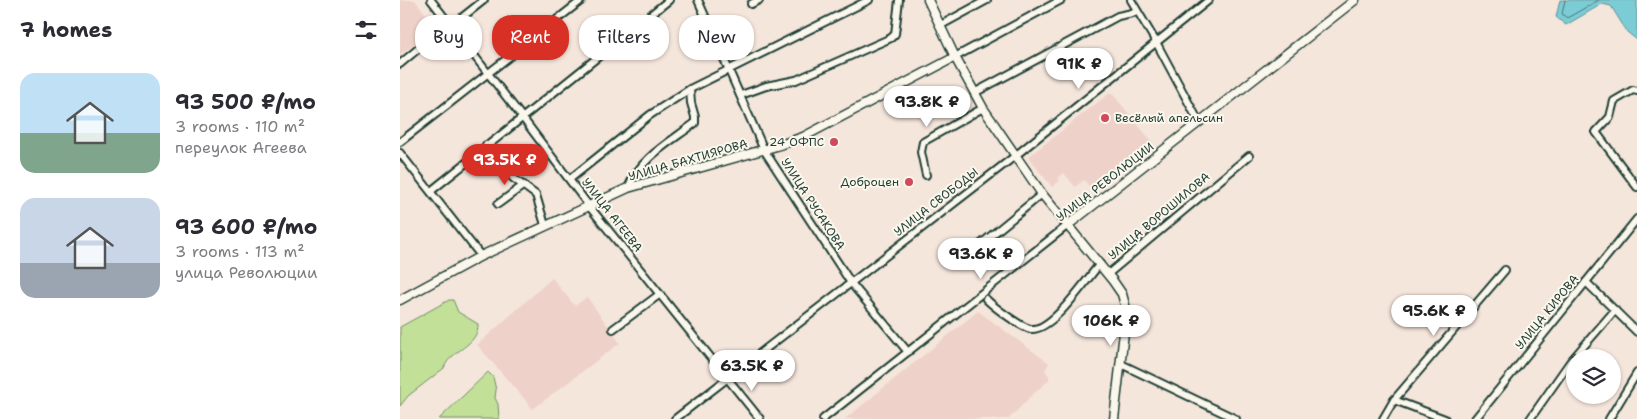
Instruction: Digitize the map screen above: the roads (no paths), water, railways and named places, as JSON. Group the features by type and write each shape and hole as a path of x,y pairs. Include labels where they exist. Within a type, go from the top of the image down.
{"main road":[{"path":"928,0 955,57 983,108 1042,194 1108,274"},
{"name":"УЛИЦА РЕВОЛЮЦИИ","path":"1068,224 1355,0"},
{"name":"УЛИЦА БАХТИЯРОВА","path":"400,300 481,256 628,188 764,150 803,137 955,57"},
{"name":"УЛИЦА ВОРОШИЛОВА","path":"1108,274 1122,294 1126,305 1114,419"}],"street":[{"name":"УЛИЦА АГЕЕВА","path":"431,0 442,15"},
{"path":"465,15 484,0"},
{"path":"400,142 582,0"},
{"path":"431,191 668,0"},
{"name":"УЛИЦА РУСАКОВА","path":"698,0 764,150 851,282 908,352"},
{"path":"751,4 759,0"},
{"path":"570,179 650,115 690,89 869,0"},
{"path":"741,95 766,86 796,80 890,38 895,34 899,0"},
{"path":"940,25 987,0"},
{"name":"УЛИЦА БАХТИЯРОВА","path":"955,57 1061,0"},
{"path":"1131,0 1199,122"},
{"name":"УЛИЦА СВОБОДЫ","path":"676,419 1015,156 1209,0"},
{"path":"974,93 1118,16 1137,12"},
{"path":"400,64 415,52"},
{"name":"УЛИЦА АГЕЕВА","path":"478,60 589,206 760,419"},
{"path":"628,188 633,177 648,158 694,123 695,117 690,89"},
{"path":"1637,91 1634,90 1614,101 1610,117 1596,132 1637,187"},
{"path":"926,175 920,152 923,142 983,108"},
{"path":"486,145 513,178 536,195 545,225"},
{"path":"400,153 481,256"},
{"name":"УЛИЦА ВОРОШИЛОВА","path":"1108,274 1249,156"},
{"path":"498,204 524,185"},
{"path":"960,262 1042,194"},
{"name":"УЛИЦА КИРОВА","path":"1475,419 1637,220"},
{"name":"УЛИЦА РЕВОЛЮЦИИ","path":"823,419 1068,224"},
{"path":"986,299 1009,317 1031,329 1039,328 1048,323 1071,300 1100,264"},
{"path":"1383,419 1394,400 1505,270"},
{"path":"1586,282 1637,332"},
{"path":"613,329 660,294"},
{"path":"1530,419 1570,362 1615,310"},
{"path":"1121,364 1236,419"},
{"path":"1608,419 1637,373"},
{"path":"1394,400 1445,419"}],"water":[{"path":"1560,0 1637,0 1637,40 1627,32 1611,6 1602,4 1566,25 1556,17"}],"place":[{"name":"Весёлый апельсин","path":"1105,118"},
{"name":"24 ОФПС","path":"834,142"},
{"name":"Доброцен","path":"909,182"}]}
